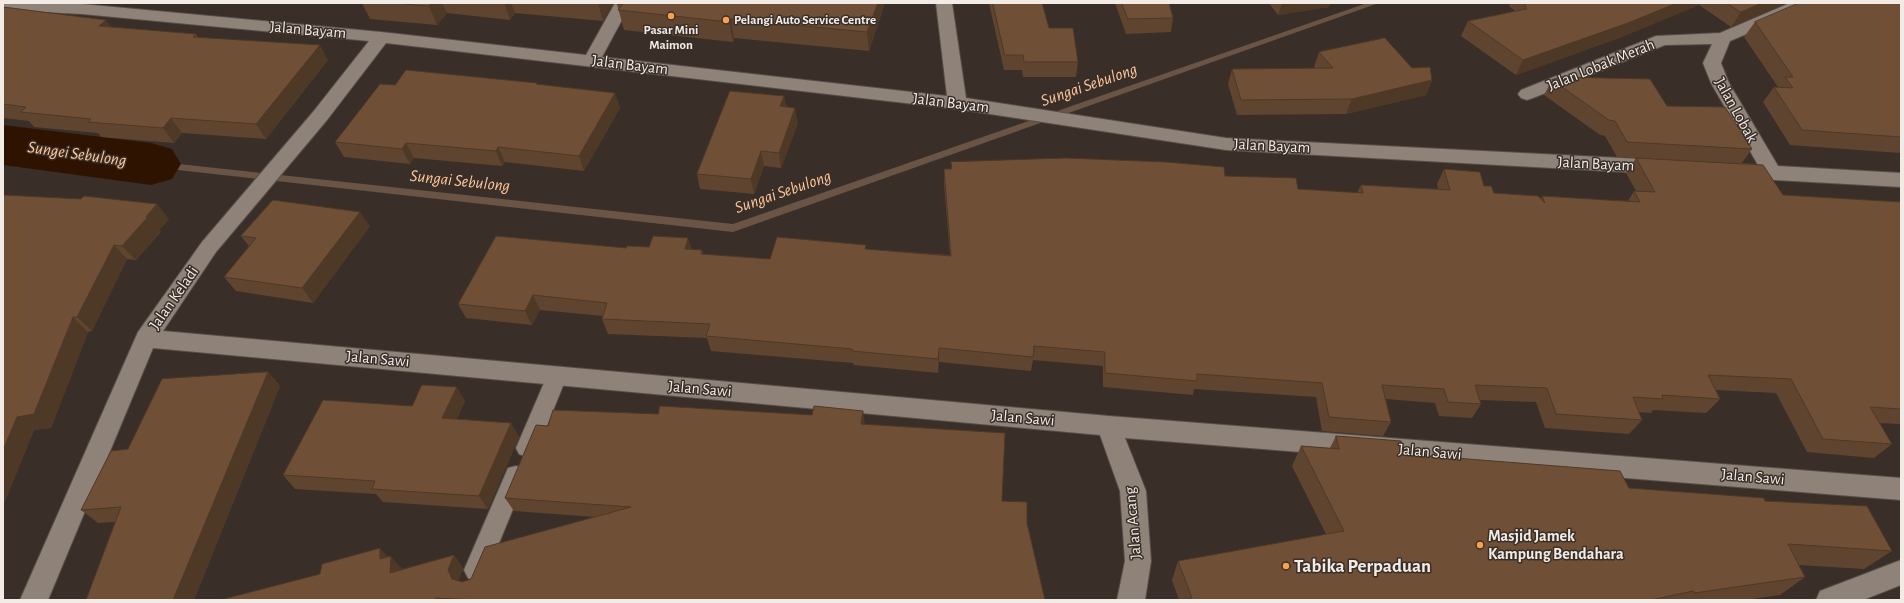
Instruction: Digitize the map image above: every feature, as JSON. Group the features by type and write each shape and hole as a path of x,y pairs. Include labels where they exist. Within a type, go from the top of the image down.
{"street":[{"path":"592,61 623,3"},
{"path":"944,3 957,103"},
{"path":"1723,38 1804,3"},
{"name":"Jalan Bayam","path":"3,5 86,6 381,37 957,103 1226,144 1677,168"},
{"name":"Jalan Keladi","path":"34,600 146,338 209,247 320,116 381,37"},
{"name":"Jalan Lobak Merah","path":"1527,94 1662,40 1723,38"},
{"name":"Jalan Lobak","path":"1723,38 1712,63 1720,83 1772,173"},
{"path":"1724,171 1901,180"},
{"name":"Jalan Sawi","path":"146,338 1109,426 1901,489"},
{"name":"Jalan Acang","path":"1109,426 1133,490 1138,561 1131,600"},
{"path":"1830,600 1901,572"}],"lane":[{"path":"471,582 557,376"}],"building":[{"path":"394,3 431,3 429,6"},
{"path":"617,3 878,3 867,32 731,19 729,22 618,10 623,4"},
{"path":"993,3 1042,3 1049,28 1073,28 1078,62 1024,62 1023,55 1005,55"},
{"path":"1122,3 1169,3 1173,18 1128,19"},
{"path":"1525,3 1677,3 1628,23 1523,60 1468,21 1526,9"},
{"path":"1727,3 1762,3 1741,12"},
{"path":"1799,3 1901,3 1901,137 1802,130 1774,87 1793,88 1785,77 1793,77 1755,22"},
{"path":"3,7 106,20 99,26 196,34 193,37 320,45 256,124 171,118 163,128 88,122 91,119 21,112 26,107 3,104"},
{"path":"1385,38 1412,68 1430,67 1432,80 1352,99 1241,100 1232,69 1333,68 1319,52"},
{"path":"406,70 537,83 536,84 615,93 579,156 498,147 496,151 406,143 402,149 335,142 380,84 395,85"},
{"path":"1561,77 1650,79 1667,106 1725,107 1752,149 1627,142 1615,121 1609,120 1552,80"},
{"path":"730,91 784,96 780,106 795,108 779,153 761,151 751,179 697,174"},
{"path":"1066,158 1166,162 1224,167 1225,176 1296,178 1298,189 1363,193 1361,185 1450,190 1444,169 1480,172 1484,186 1491,186 1494,193 1538,196 1545,203 1542,196 1640,202 1634,191 1655,192 1636,158 1763,165 1783,195 1901,202 1901,409 1870,407 1892,444 1823,439 1791,379 1708,375 1720,399 1662,395 1663,399 1633,397 1642,420 1556,414 1547,388 1475,385 1481,404 1448,402 1444,389 1382,385 1391,422 1329,417 1322,383 1197,374 1197,381 1105,373 1105,352 1034,346 1033,357 939,348 938,359 852,351 852,349 706,336 710,324 602,319 607,303 533,295 525,311 458,304 496,236 626,248 627,246 649,247 653,236 688,238 685,249 702,250 701,254 770,259 777,237 866,245 865,249 951,256 944,169 952,169 951,162"},
{"path":"3,195 81,199 84,196 157,204 146,217 148,217 122,246 114,245 77,317 73,317 34,414 17,417 3,450"},
{"path":"273,200 360,212 302,288 224,277 256,238 241,236"},
{"path":"268,372 173,600 86,600 121,507 81,510 111,451 128,449 162,379"},
{"path":"422,385 457,387 442,418 511,423 479,496 372,489 375,481 283,475 323,400 412,406"},
{"path":"660,406 812,415 814,406 863,411 861,424 1005,433 1002,501 1027,502 1027,523 1045,600 479,600 435,598 436,600 220,600 320,574 322,564 380,548 380,559 391,556 390,573 454,555 448,570 452,579 462,582 471,579 485,547 631,507 505,498 536,425 548,426 553,410 658,414"},
{"path":"1336,436 1401,441 1404,454 1620,471 1629,488 1764,498 1765,501 1867,506 1892,551 1788,544 1805,577 1694,593 1693,591 1651,600 1180,600 1192,598 1178,561 1344,531 1301,446 1339,449"}],"waterway":[{"name":"Sungai Sebulong","path":"151,164 733,228 1375,3"},
{"name":"Sungei Sebulong","path":"3,145 151,164"}],"place":[{"name":"Pasar Mini Maimon","path":"671,16"},
{"name":"Pelangi Auto Service Centre","path":"726,20"},
{"name":"Masjid Jamek Kampung Bendahara","path":"1480,545"},
{"name":"Tabika Perpaduan","path":"1286,566"}]}
